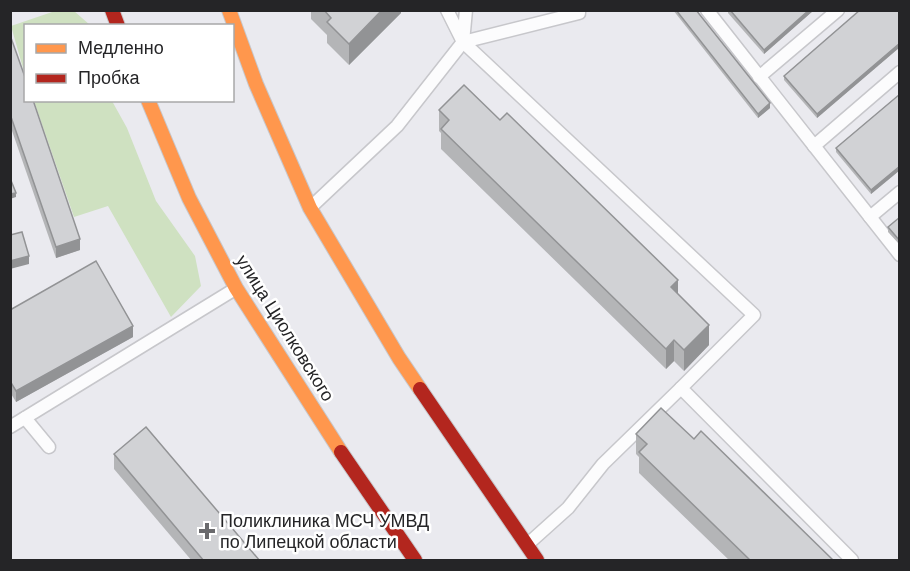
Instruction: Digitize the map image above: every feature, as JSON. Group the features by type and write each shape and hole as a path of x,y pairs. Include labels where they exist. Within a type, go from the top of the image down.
{"street":[{"path":"229,10 256,84 310,208 399,358 537,561"},
{"name":"улица Циолковского","path":"149,102 189,198 236,288 329,434 416,561"}],"lane":[{"path":"447,10 463,42 754,315 603,464 568,508 526,545"},
{"path":"310,208 397,126 463,42 466,10"},
{"path":"463,42 579,14 579,10"},
{"path":"707,10 900,255"},
{"path":"759,77 838,10"},
{"path":"814,146 900,72"},
{"path":"870,217 900,192"},
{"path":"10,427 236,288"},
{"path":"681,388 852,561"},
{"path":"25,418 49,447"}],"green space":[{"path":"55,11 74,11 89,24 24,24 24,72 11,26"},
{"path":"34,102 113,102 127,128 156,201 195,256 201,286 171,317 108,206 74,217"}],"building":[{"path":"324,10 382,10 349,44 327,22 331,18"},
{"path":"676,10 696,10 770,103 758,114"},
{"path":"730,10 809,10 764,50"},
{"path":"860,10 900,10 900,43 817,114 784,76"},
{"path":"10,35 24,74 24,102 34,102 80,239 56,247 10,114"},
{"path":"464,85 500,120 507,113 678,280 671,287 709,325 684,350 674,340 666,349 441,129 449,120 439,110"},
{"path":"900,94 900,166 871,190 836,148"},
{"path":"10,178 16,193 10,194"},
{"path":"900,217 900,241 888,227"},
{"path":"22,232 29,256 10,261 10,235"},
{"path":"96,261 133,326 16,391 10,381 10,310"},
{"path":"661,408 694,439 701,431 834,561 751,561 639,452 647,444 636,434"},
{"path":"146,427 260,561 204,561 114,454"}],"traffic: slow":[{"path":"229,10 256,84 310,208 399,358 420,389"},
{"path":"149,102 189,198 236,288 341,452"}],"traffic: jam":[{"path":"112,10 117,24"},
{"path":"420,389 537,560"},
{"path":"341,452 415,560"}],"place":[{"name":"Поликлиника МСЧ УМВД по Липецкой области","path":"207,531"}]}
